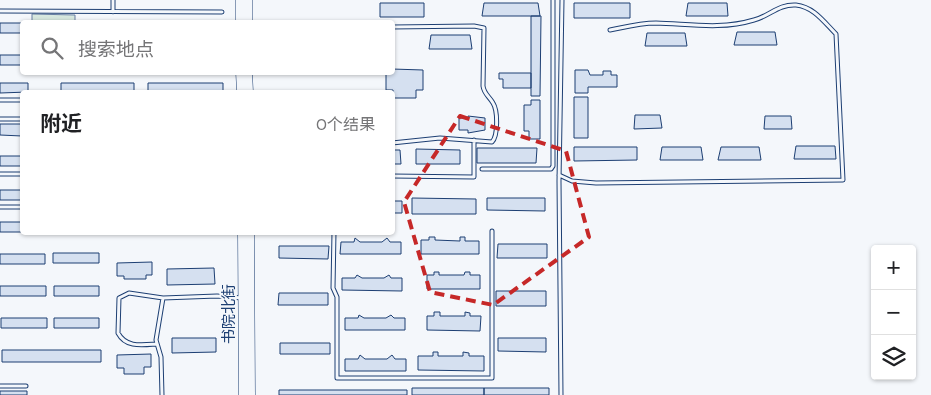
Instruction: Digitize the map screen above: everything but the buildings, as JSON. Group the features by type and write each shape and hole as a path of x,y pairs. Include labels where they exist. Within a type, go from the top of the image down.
{"street":[{"path":"240,0 240,20"},
{"path":"248,0 248,20"},
{"path":"240,75 241,90"},
{"path":"248,75 248,90"},
{"name":"书院北街","path":"242,235 243,395"},
{"name":"书院北街","path":"250,235 251,395"}],"lane":[{"path":"113,0 113,12"},
{"path":"482,169 551,169 553,166 553,0"},
{"path":"561,395 559,174 562,0"},
{"path":"559,174 572,181 596,183 843,180 836,34 814,12 803,6 783,6 754,21 726,26 704,28 643,24 610,30"},
{"path":"0,11 222,12"},
{"path":"395,27 474,26 484,28 483,86 486,95 494,104 496,137 492,142 440,138 395,143"},
{"path":"0,100 20,100"},
{"path":"0,119 20,118"},
{"path":"395,176 474,177 474,140"},
{"path":"0,174 20,174"},
{"path":"0,207 20,207"},
{"path":"334,235 333,288 337,297 337,378 492,378 492,231"},
{"path":"157,344 130,344 120,337 119,298 130,293 163,298 217,296 242,298"},
{"path":"162,395 161,357 156,333 163,298"},
{"path":"0,386 26,386"}],"highlighted area":[{"path":"460,116 566,151 589,237 493,305 430,292 404,202"}],"shaded area":[{"path":"32,14 75,15 75,20 32,20"}]}
